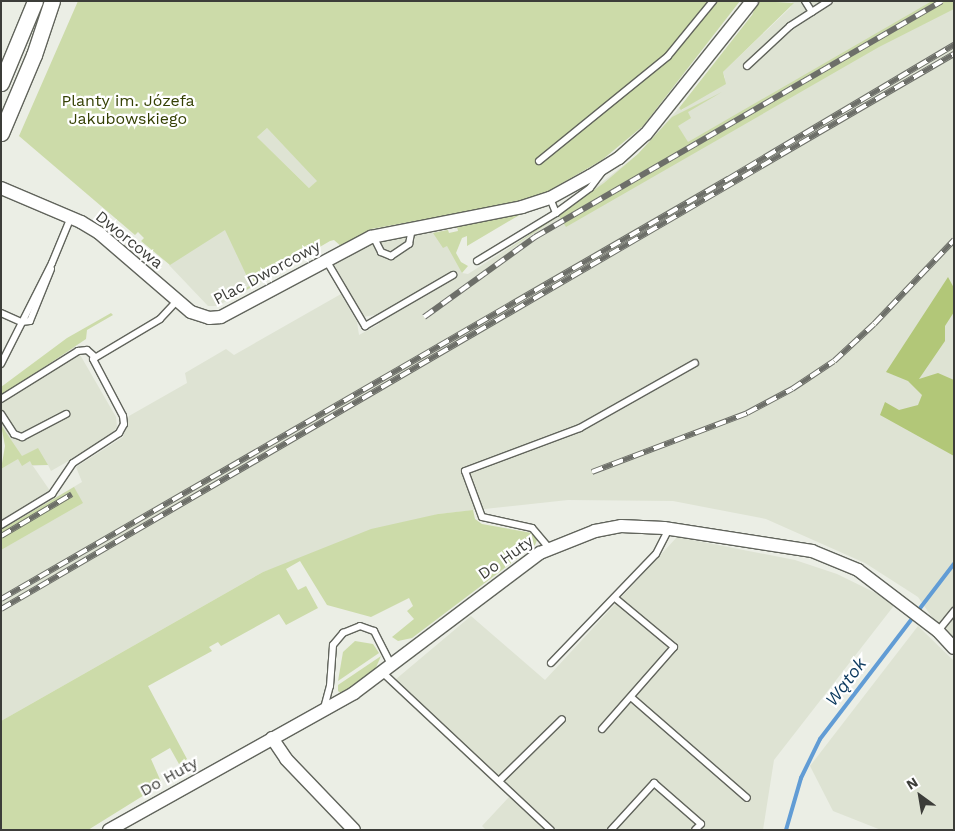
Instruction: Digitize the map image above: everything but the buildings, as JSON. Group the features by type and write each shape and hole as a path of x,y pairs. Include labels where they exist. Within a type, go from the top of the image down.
{"street":[{"path":"1,83 35,1"},
{"path":"1,133 34,54 52,1"},
{"name":"Plac Dworcowy","path":"177,301 204,317 221,317 374,236 507,211 550,198 608,164 631,148 662,115 752,1"},
{"name":"Dworcowa","path":"1,188 71,216 99,233 177,301"},
{"name":"Do Huty","path":"108,830 322,711 387,669 549,548 594,530 621,526 669,529 812,551 834,558 858,570 938,631 954,648"},
{"path":"272,738 286,759 354,830"}],"lane":[{"path":"539,161 668,56 713,1"},
{"path":"804,1 812,12"},
{"path":"747,66 790,26 829,1"},
{"path":"476,261 556,213 590,188 608,164"},
{"path":"550,198 556,213"},
{"path":"1,364 52,263 71,216"},
{"path":"374,236 381,252 391,256 409,244 412,228"},
{"path":"326,260 365,326 453,275"},
{"path":"1,525 52,494 73,463 112,440 122,429 123,416 93,364 95,357 160,319 177,301"},
{"path":"1,313 21,322"},
{"path":"1,399 78,351 87,350 95,357"},
{"path":"549,548 532,528 482,518 465,471 580,428 695,363"},
{"path":"1,414 14,434 22,437 66,414"},
{"path":"551,663 656,554 669,529"},
{"path":"602,729 632,698 674,647 615,598"},
{"path":"938,631 954,611"},
{"path":"322,711 330,686 333,645 343,632 360,626 374,631 383,643 387,669 551,830"},
{"path":"632,698 746,798"},
{"path":"500,781 562,718"},
{"path":"611,830 654,784 701,824 695,830"}],"shaded area":[{"path":"793,1 954,1 954,649 918,597 865,563 766,519 673,501 568,500 438,514 263,572 1,721 1,469 19,458 1,429 1,390 75,346 116,417 117,427 110,437 51,471 48,465 33,466 55,498 82,482 76,467 123,437 129,416 187,383 185,373 226,349 234,355 341,294 357,322 359,335 379,324 374,315 363,317 335,266 334,260 361,245 447,230 462,273 468,274 559,216 638,154 679,108 682,110 725,78 723,72 790,8"},
{"path":"267,128 318,181 309,188 257,137"},
{"path":"226,227 253,287 217,306 208,306 169,265"},
{"path":"677,537 795,560 837,574 896,603 774,760 763,830 486,830 482,826 509,797 389,685 471,616 545,680"},
{"path":"918,626 954,661 954,830 881,830 833,811 810,766"}],"green space":[{"name":"Planty im. Józefa Jakubowskiego","path":"78,1 740,1 643,126 602,160 533,200 371,229 343,248 334,240 330,241 236,296 225,294 236,294 251,285 225,230 170,265 141,241 144,238 138,232 135,235 19,136","holes":["267,128 317,181 309,188 257,137"]},
{"path":"758,1 794,3 723,72 726,84 681,110 679,108 752,15"},
{"path":"932,1 954,1 954,9 879,47 566,227 559,216 503,253 604,183 638,154 672,117 722,92 688,112 691,118 678,126 688,142"},
{"path":"528,210 467,246 467,236 462,238 456,253 461,262 468,266 462,273 447,246 443,248 433,233 448,230 449,233 458,231 457,227"},
{"path":"948,277 954,288 954,312 945,326 945,341 919,379 938,373 954,380 954,456 880,415 885,402 899,410 918,405 922,395 908,381 886,372"},
{"path":"111,313 113,315 87,330 86,339 1,396 1,387 67,338"},
{"path":"1,425 22,456 38,448 48,465 32,465 30,461 22,466 18,459 1,469 5,446"},
{"path":"74,487 83,503 1,550 1,530"},
{"path":"473,510 475,519 482,524 532,533 537,540 535,545 412,638 398,641 392,637 414,619 407,611 413,606 409,598 371,617 327,605 300,561 286,569 298,590 306,586 318,608 286,625 279,614 221,646 218,642 209,647 212,651 148,686 187,759 179,764 170,748 151,759 162,784 88,830 1,830 1,721 263,572 371,529 438,514"},
{"path":"355,641 373,644 379,653 338,681 343,652"},
{"path":"381,656 374,672 342,694 338,691 338,685"}],"waterway":[{"name":"Wątok","path":"786,830 801,778 820,739 954,564"}],"railway":[{"path":"424,317 535,237 942,1"},
{"path":"1,599 728,179 954,45"},
{"path":"1,609 954,54"},
{"path":"592,472 747,413 792,389 834,361 874,324 954,240"},
{"path":"1,536 72,494"}]}
